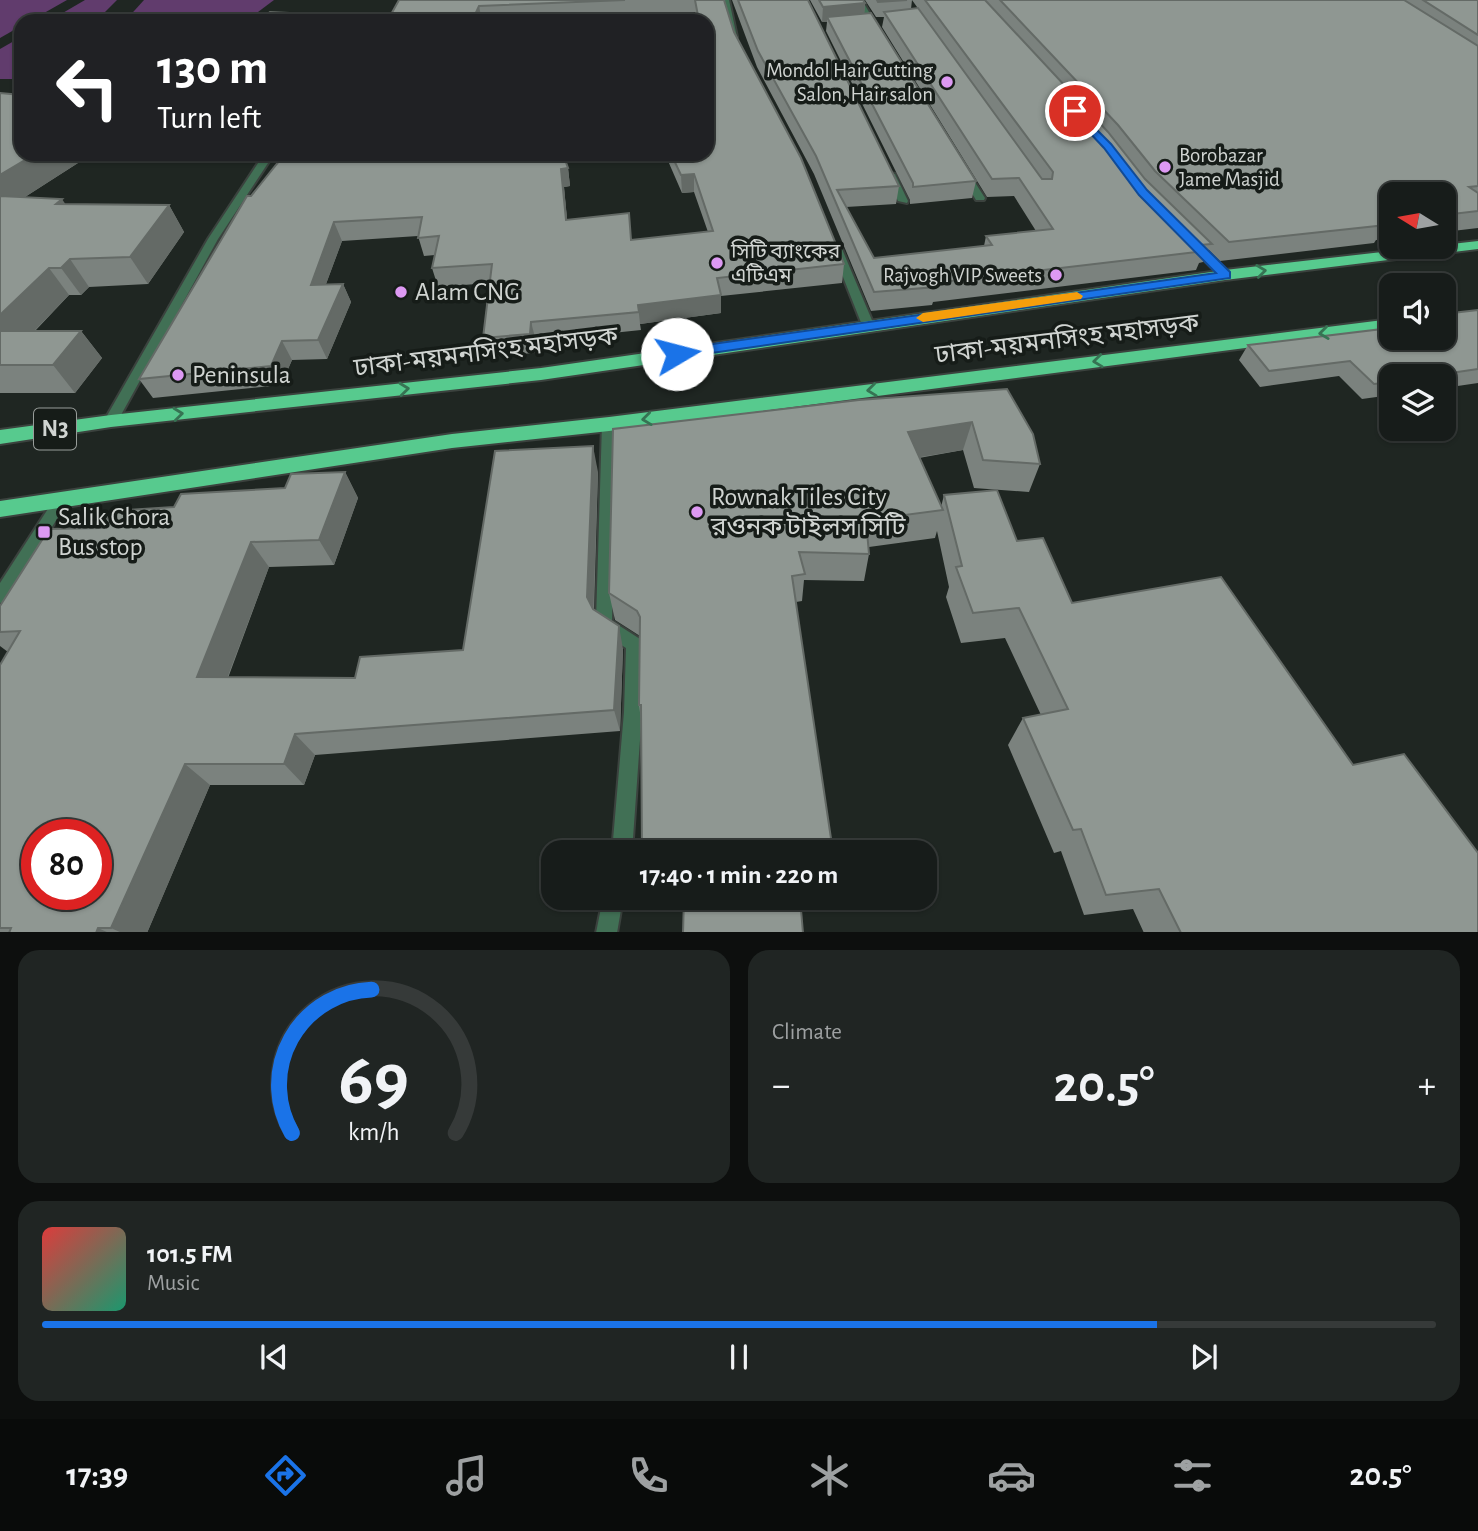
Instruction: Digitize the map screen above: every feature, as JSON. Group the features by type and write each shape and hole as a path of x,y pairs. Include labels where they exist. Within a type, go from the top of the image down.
{"highway":[{"name":"ঢাকা-ময়মনসিংহ মহাসড়ক","path":"0,437 110,421 541,374 1225,275 1478,245"},
{"name":"ঢাকা-ময়মনসিংহ মহাসড়ক","path":"0,509 452,441 609,424 1379,326"}],"street":[{"path":"726,0 731,28 740,48"},
{"path":"859,0 880,34"},
{"path":"860,23 885,22"},
{"path":"110,421 213,239 264,161"},
{"path":"885,163 903,201"},
{"path":"959,163 980,198"},
{"path":"832,237 868,326"},
{"path":"1189,239 1225,275"},
{"path":"609,424 604,621 606,626 634,644 634,712 623,840"},
{"path":"0,596 60,502"},
{"path":"606,932 611,910"}],"shaded area":[{"path":"0,0 67,0 42,14 14,14 14,30 0,38"},
{"path":"85,0 117,0 103,14 61,14"},
{"path":"144,0 274,0 255,14 131,14"},
{"path":"14,41 14,79 0,79 0,49"}],"building":[{"path":"399,0 625,0 479,6 475,14 391,14"},
{"path":"695,0 724,0 734,32 801,158 844,264 717,278 721,295 638,305 639,312 531,322 530,334 483,338 492,264 432,268 439,236 418,238 422,217 334,222 311,285 343,284 318,340 282,341 271,366 139,379 247,196 251,196 279,161 566,161 568,168 561,169 566,220 629,213 631,240 713,231 694,174 681,175 674,161 714,161 714,14 698,14"},
{"path":"738,0 808,0 899,186 837,190 874,258 992,245 986,236 1053,229 1019,178 992,179 884,12 918,8 1042,179 1052,179 1053,172 925,0 985,0 1108,132 1145,179 1212,244 1199,245 1205,251 934,283 936,287 874,292 816,156 758,51"},
{"path":"819,0 863,0 865,3 823,7"},
{"path":"1000,0 1404,0 1478,46 1478,186 1469,187 1478,193 1478,211 1456,214 1456,182 1379,182 1379,226 1229,242 1155,171 1118,125"},
{"path":"1423,0 1478,0 1478,35"},
{"path":"270,12 310,14 267,14"},
{"path":"871,13 976,181 913,187 827,17"},
{"path":"0,93 14,94 14,161 23,161 0,175"},
{"path":"0,196 62,199 56,204 169,205 130,257 70,259 61,268 49,268 0,315"},
{"path":"1478,310 1478,369 1456,372 1456,364 1379,364 1379,383 1374,384 1350,361 1269,371 1248,345 1379,329 1379,350 1456,350 1456,313"},
{"path":"0,331 81,331 53,365 0,365"},
{"path":"1007,389 1033,434 1040,464 983,460 972,422 908,432 943,510 866,520 869,554 799,552 805,574 792,576 831,840 642,840 640,617 637,611 609,593 613,429 859,400"},
{"path":"593,446 587,597 593,609 619,626 614,710 295,734 284,764 185,764 111,928 98,928 96,932 9,932 11,928 0,928 0,665 20,631 0,632 0,606 49,529 102,528 111,511 174,507 181,494 285,488 291,474 345,472 319,540 251,542 197,677 355,678 360,657 463,650 495,451"},
{"path":"997,490 1017,541 1043,538 1072,603 1221,577 1353,765 1404,754 1478,853 1478,932 1180,932 1159,889 1106,895 1081,829 1073,830 1023,718 1068,709 1019,608 973,613 956,567 962,566 944,495"},
{"path":"684,910 801,910 803,932 683,932"}],"slow traffic":[{"path":"923,318 1077,296"}],"place":[{"name":"Mondol Hair Cutting Salon, Hair salon","path":"947,82"},
{"name":"Borobazar Jame Masjid","path":"1165,167"},
{"name":"সিটি ব্যাংকের এটিএম","path":"717,263"},
{"name":"Rajvogh VIP Sweets","path":"1056,275"},
{"name":"Alam CNG","path":"401,292"},
{"name":"Peninsula","path":"178,375"},
{"name":"Rownak Tiles City রওনক টাইলস সিটি","path":"697,512"},
{"name":"Salik Chora Bus stop","path":"44,532"}],"route":[{"path":"677,354 1225,275 1143,193 1107,146 1075,111"}]}
